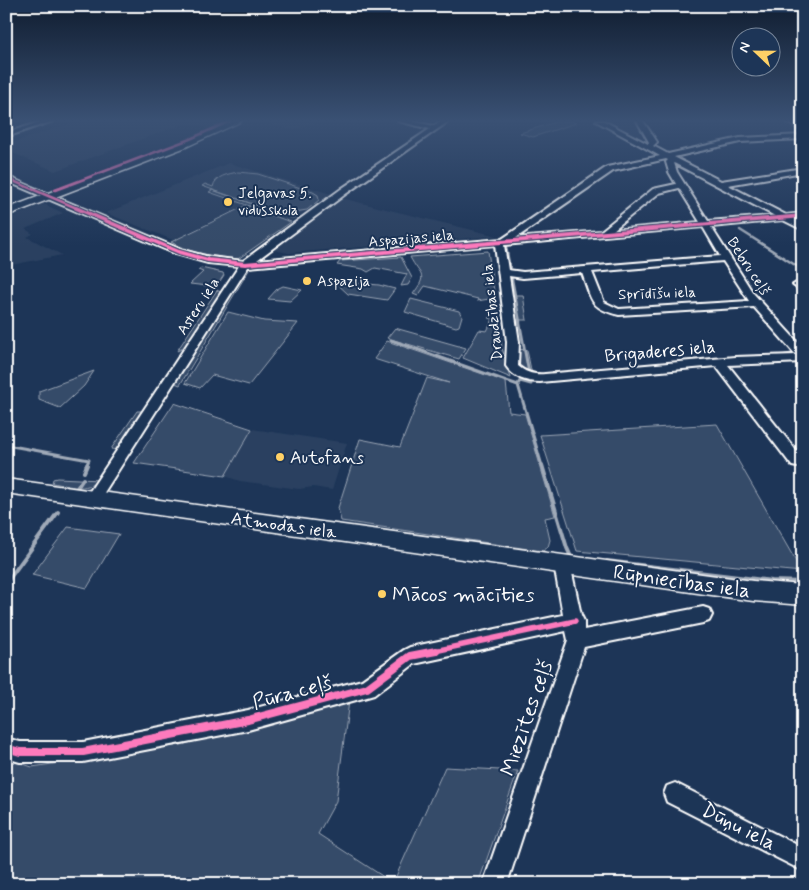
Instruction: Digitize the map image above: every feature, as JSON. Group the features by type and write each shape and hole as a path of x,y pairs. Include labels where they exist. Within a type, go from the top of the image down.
{"main road":[{"path":"6,213 138,163"},
{"name":"Atmodas iela","path":"6,486 562,564"},
{"name":"Rūpniecības iela","path":"562,564 753,591 803,594"}],"street":[{"name":"Asteru iela","path":"93,498 244,264 385,163"},
{"name":"Draudzības iela","path":"522,375 512,366 514,348 503,272 502,242 610,169 645,163"},
{"name":"Bebru ceļš","path":"670,163 680,185 755,304 803,357"},
{"path":"678,163 803,227"},
{"path":"718,184 802,170"},
{"name":"Aspazijas iela","path":"6,178 179,252 208,260 244,264 803,216"},
{"path":"602,234 656,190 680,185"},
{"name":"Sprīdīšu iela","path":"503,272 523,275 726,258"},
{"name":"Sprīdīšu iela","path":"586,270 599,304 607,309 619,312 755,304"},
{"name":"Brigaderes iela","path":"522,375 545,378 803,357"},
{"path":"720,363 797,462"},
{"path":"562,564 576,630"},
{"name":"Pūra ceļš","path":"6,748 20,752 83,752 248,720 367,688 410,656 576,630 703,615"},
{"name":"Miezītes ceļš","path":"495,884 576,630"},
{"name":"Dūņu iela","path":"675,794 803,860"}],"shaded area":[{"path":"35,163 78,163 55,171"},
{"name":"Jelgavas 5. vidusskola","path":"229,163 331,194 291,221 245,205 173,240 106,213"},
{"path":"238,172 258,174 313,192 318,195 319,200 307,210 289,213 296,216 293,218 276,212 273,214 209,192 212,190 261,207 202,186 205,184 213,187 219,178"},
{"path":"341,198 497,236 289,253 274,250"},
{"path":"44,204 63,213 25,229 33,234 27,237 62,255 6,266 6,219"},
{"path":"245,206 291,222 238,259 195,252 171,242"},
{"path":"488,251 495,298 477,301 478,299 425,286 418,296 413,294 422,278 410,257"},
{"path":"401,257 412,278 408,285 401,286 407,274 375,268 368,272 363,269 337,265 340,261"},
{"path":"201,268 223,273 224,275 216,287 190,284 203,272 198,270"},
{"path":"249,270 180,385 175,383 173,379 243,271"},
{"path":"334,281 379,285 395,289 387,300 348,294"},
{"path":"283,286 302,290 290,301 268,299 277,289"},
{"path":"217,290 222,293 186,347 177,351"},
{"path":"510,295 523,295 527,320 515,320"},
{"path":"411,299 459,311 462,316 459,326 456,327 405,312"},
{"path":"494,309 497,310 502,348 511,378 463,358 479,330 487,331 493,319 489,318"},
{"path":"228,312 264,321 298,323 249,385 212,375 200,388 185,383"},
{"path":"395,328 466,348 459,359 387,338"},
{"path":"387,341 506,382 509,412 525,414 555,516 545,518 550,540 548,547 543,551 341,521 338,508 360,439 400,447 427,378 449,383 374,359"},
{"path":"517,349 527,350 532,375 517,367"},
{"path":"94,371 84,386 60,408 39,400 39,391"},
{"path":"174,403 252,429 225,476 134,463"},
{"path":"137,411 142,411 135,427 118,450 111,449"},
{"path":"717,424 802,572 577,551 540,435"},
{"path":"252,429 347,443 332,490 313,487 299,489 240,481 225,476"},
{"path":"53,479 100,480 88,486 77,487 52,483"},
{"path":"68,527 119,534 87,588 32,575"},
{"path":"349,701 336,801 318,834 393,883 445,767 518,771 478,884 6,884 6,758 32,767 181,745"}],"waterway":[{"path":"740,230 803,270"},
{"path":"506,247 520,322"},
{"path":"518,384 520,381 531,384 519,320"},
{"path":"391,340 518,385 542,466"},
{"path":"781,356 796,353"},
{"path":"6,445 89,460 86,466"},
{"path":"84,472 87,465"},
{"path":"542,465 567,548 571,557 573,557"},
{"path":"77,488 83,479"},
{"path":"6,583 58,512"},
{"path":"607,561 772,581 803,582"}],"cycle path":[{"path":"55,190 128,163"},
{"path":"6,178 179,252 208,260 245,264 803,216"},
{"path":"6,748 20,752 83,752 248,720 367,688 410,656 575,621"}],"place":[{"name":"Jelgavas 5. vidusskola","path":"228,202"},
{"name":"Aspazija","path":"307,281"},
{"name":"Autofans","path":"280,457"},
{"name":"Mācos mācīties","path":"382,594"}]}
